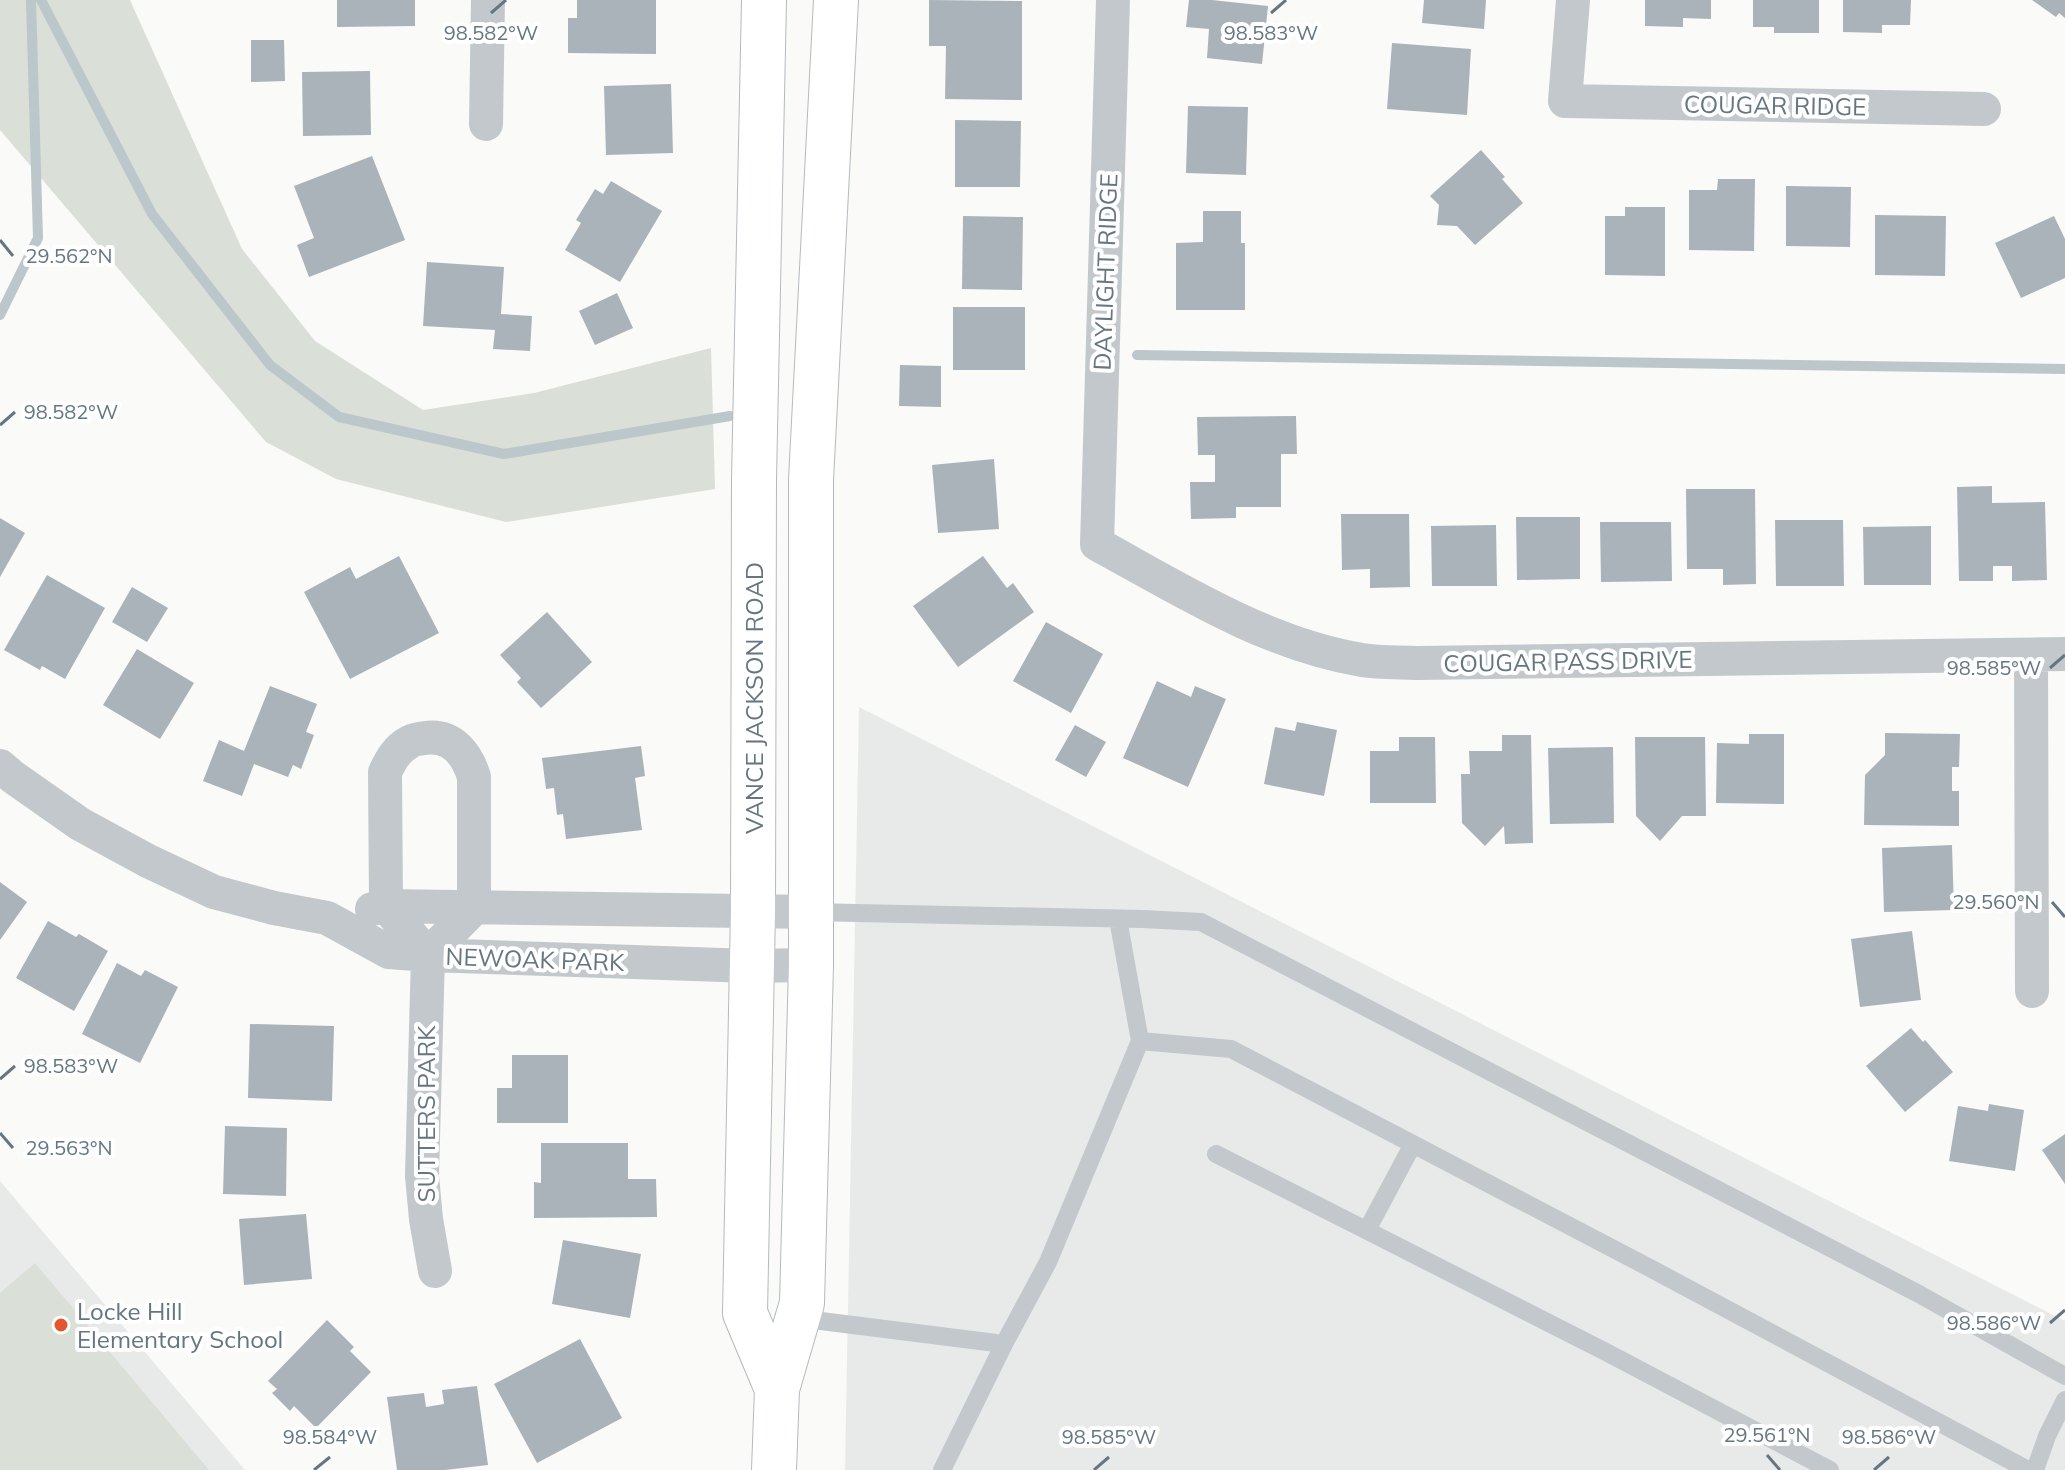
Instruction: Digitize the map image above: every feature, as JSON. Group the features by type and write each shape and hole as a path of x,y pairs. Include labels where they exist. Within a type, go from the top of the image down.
{"main road":[{"name":"VANCE JACKSON ROAD","path":"764,0 754,479 753,911 745,1313 777,1389"},
{"name":"VANCE JACKSON ROAD","path":"774,1470 777,1389 802,1303 811,965 811,480 836,0"}],"street":[{"path":"486,124 488,0"},
{"name":"DAYLIGHT RIDGE","path":"1097,544 1113,0"},
{"name":"COUGAR RIDGE","path":"1573,0 1565,101 1984,109"},
{"name":"COUGAR PASS DRIVE","path":"1097,544 1270,634 1363,660 1418,663 2065,654"},
{"path":"2031,655 2032,991"},
{"path":"434,737 457,745 469,760 474,777 474,908 428,955 386,906 385,772 393,756 410,741 434,737"},
{"name":"NEWOAK PARK","path":"0,766 80,824 148,861 214,892 327,918 389,952 752,966 811,965"},
{"name":"NEWOAK PARK","path":"327,918 386,906 811,912"},
{"name":"SUTTERS PARK","path":"428,955 422,1176 435,1271"}],"lane":[{"path":"811,912 1201,922 1919,1294 2065,1376"},
{"path":"942,1470 1048,1262 1140,1041 1118,919"},
{"path":"1140,1041 1231,1049 2028,1470"},
{"path":"1367,1230 1413,1144"},
{"path":"1216,1154 1830,1470"},
{"path":"797,1318 1004,1344"},
{"path":"2035,1470 2065,1400"}],"shaded area":[{"path":"0,0 130,0 242,249 315,341 423,410 534,393 711,348 715,489 506,522 336,479 266,442 0,130"},
{"path":"859,707 2065,1321 2065,1470 845,1470"},
{"name":"Locke Hill Elementary School","path":"0,1181 245,1470 0,1470"},
{"name":"Locke Hill Elementary School","path":"35,1263 209,1470 0,1470 0,1293"}],"building":[{"path":"337,0 415,0 415,26 337,27"},
{"path":"577,0 656,0 656,54 568,53 568,18 577,18"},
{"path":"929,0 1022,1 1022,100 945,99 946,46 929,46"},
{"path":"1189,0 1268,6 1262,64 1207,58 1209,29 1186,27"},
{"path":"1424,0 1486,0 1484,29 1422,23"},
{"path":"1645,0 1711,0 1711,19 1683,18 1683,27 1645,26"},
{"path":"1753,0 1819,0 1819,33 1774,33 1774,27 1753,27"},
{"path":"1843,0 1911,0 1910,25 1882,25 1882,33 1843,32"},
{"path":"2032,0 2065,0 2065,18 2059,13 2056,17"},
{"path":"251,40 284,40 285,81 251,82"},
{"path":"1392,43 1471,49 1467,115 1387,109"},
{"path":"370,71 371,135 303,136 302,72"},
{"path":"671,84 673,153 606,155 604,86"},
{"path":"1188,106 1248,107 1246,175 1186,173"},
{"path":"955,120 1021,121 1020,187 955,187"},
{"path":"1481,150 1523,203 1475,245 1457,226 1437,225 1439,205 1430,196"},
{"path":"372,156 405,240 309,277 297,245 314,238 294,186"},
{"path":"1718,179 1755,179 1754,251 1689,250 1689,190 1717,190"},
{"path":"611,181 662,211 620,282 565,250 581,223 576,220 595,189 603,194"},
{"path":"1786,186 1851,187 1850,247 1786,246"},
{"path":"1625,207 1665,207 1665,276 1605,275 1605,216 1625,216"},
{"path":"1203,211 1241,211 1241,243 1245,243 1245,310 1176,310 1176,243 1203,242"},
{"path":"1875,215 1946,216 1945,276 1875,275"},
{"path":"963,216 1023,217 1022,290 962,289"},
{"path":"2054,216 2065,239 2065,278 2021,298 1995,243"},
{"path":"427,262 504,267 501,314 532,316 530,351 493,349 495,330 423,326"},
{"path":"617,293 633,328 595,345 579,311"},
{"path":"953,307 1025,307 1025,370 953,370"},
{"path":"900,365 941,366 941,407 899,406"},
{"path":"1296,416 1297,454 1281,454 1281,507 1236,507 1236,518 1191,519 1190,482 1215,482 1215,455 1198,455 1197,417"},
{"path":"994,459 999,529 938,533 932,465"},
{"path":"1992,486 1992,503 2045,502 2047,580 2012,581 2012,566 1993,566 1993,581 1959,581 1957,487"},
{"path":"1686,489 1755,489 1756,584 1723,585 1723,569 1687,569"},
{"path":"1341,514 1409,514 1410,587 1370,588 1370,569 1342,570"},
{"path":"1516,517 1580,517 1580,579 1517,580"},
{"path":"0,518 25,533 0,577"},
{"path":"1775,520 1843,520 1844,586 1776,586"},
{"path":"1600,522 1671,522 1672,581 1601,582"},
{"path":"1496,525 1497,586 1432,586 1431,526"},
{"path":"1931,526 1931,585 1864,585 1863,527"},
{"path":"399,556 439,633 350,679 304,592 350,567 356,579"},
{"path":"983,556 1007,588 1013,583 1034,612 958,667 913,606"},
{"path":"47,575 105,608 65,679 42,666 40,670 4,650"},
{"path":"132,587 168,608 147,642 112,622"},
{"path":"547,612 592,662 541,708 517,682 521,678 500,655"},
{"path":"1046,622 1103,654 1071,713 1013,681"},
{"path":"137,649 194,683 160,739 103,705"},
{"path":"1157,681 1191,697 1195,686 1226,699 1188,787 1123,758"},
{"path":"270,686 317,704 306,732 314,735 301,769 293,765 288,777 254,764 242,796 203,781 219,740 244,751"},
{"path":"1297,722 1337,730 1324,796 1264,784 1275,727 1295,731"},
{"path":"1075,725 1106,742 1086,777 1055,760"},
{"path":"1885,733 1960,734 1959,767 1952,767 1952,791 1959,791 1959,826 1864,825 1865,775 1885,755"},
{"path":"1749,734 1784,734 1784,804 1716,803 1717,743 1749,744"},
{"path":"1502,735 1531,735 1533,843 1505,844 1504,826 1485,846 1462,823 1461,774 1470,774 1469,751 1502,751"},
{"path":"1399,737 1435,737 1436,803 1370,803 1370,751 1399,751"},
{"path":"1635,737 1705,737 1706,816 1682,816 1660,841 1636,816"},
{"path":"641,746 645,776 635,778 642,830 566,839 563,814 557,815 554,788 546,789 542,758"},
{"path":"1613,747 1614,823 1550,824 1548,748"},
{"path":"1952,845 1954,910 1884,912 1882,848"},
{"path":"0,882 27,902 0,940"},
{"path":"48,921 108,951 74,1011 16,978"},
{"path":"1912,931 1921,1000 1860,1007 1851,939"},
{"path":"117,963 141,976 145,970 178,987 140,1063 82,1034"},
{"path":"250,1024 334,1026 332,1101 248,1098"},
{"path":"1911,1028 1953,1072 1905,1112 1866,1066"},
{"path":"512,1055 568,1055 568,1123 497,1123 497,1088 512,1088"},
{"path":"1989,1104 2024,1110 2015,1171 1949,1161 1958,1106 1988,1111"},
{"path":"225,1126 287,1128 286,1196 223,1194"},
{"path":"2065,1134 2065,1184 2042,1150"},
{"path":"541,1143 628,1143 628,1179 656,1179 657,1217 534,1218 534,1182 541,1183"},
{"path":"306,1214 312,1279 244,1285 239,1219"},
{"path":"563,1240 641,1254 630,1318 552,1304"},
{"path":"327,1320 354,1347 350,1351 371,1372 316,1428 294,1406 290,1411 272,1393 277,1389 268,1381"},
{"path":"580,1339 622,1418 537,1463 494,1384"},
{"path":"477,1386 488,1465 445,1470 397,1470 387,1397 424,1393 426,1407 444,1404 442,1390"}],"waterway":[{"path":"0,315 38,238 31,0"},
{"path":"41,0 152,214 270,365 339,417 504,454 730,416"},
{"path":"1137,355 2065,369"}],"place":[{"name":"Locke Hill Elementary School","path":"61,1325"}]}
